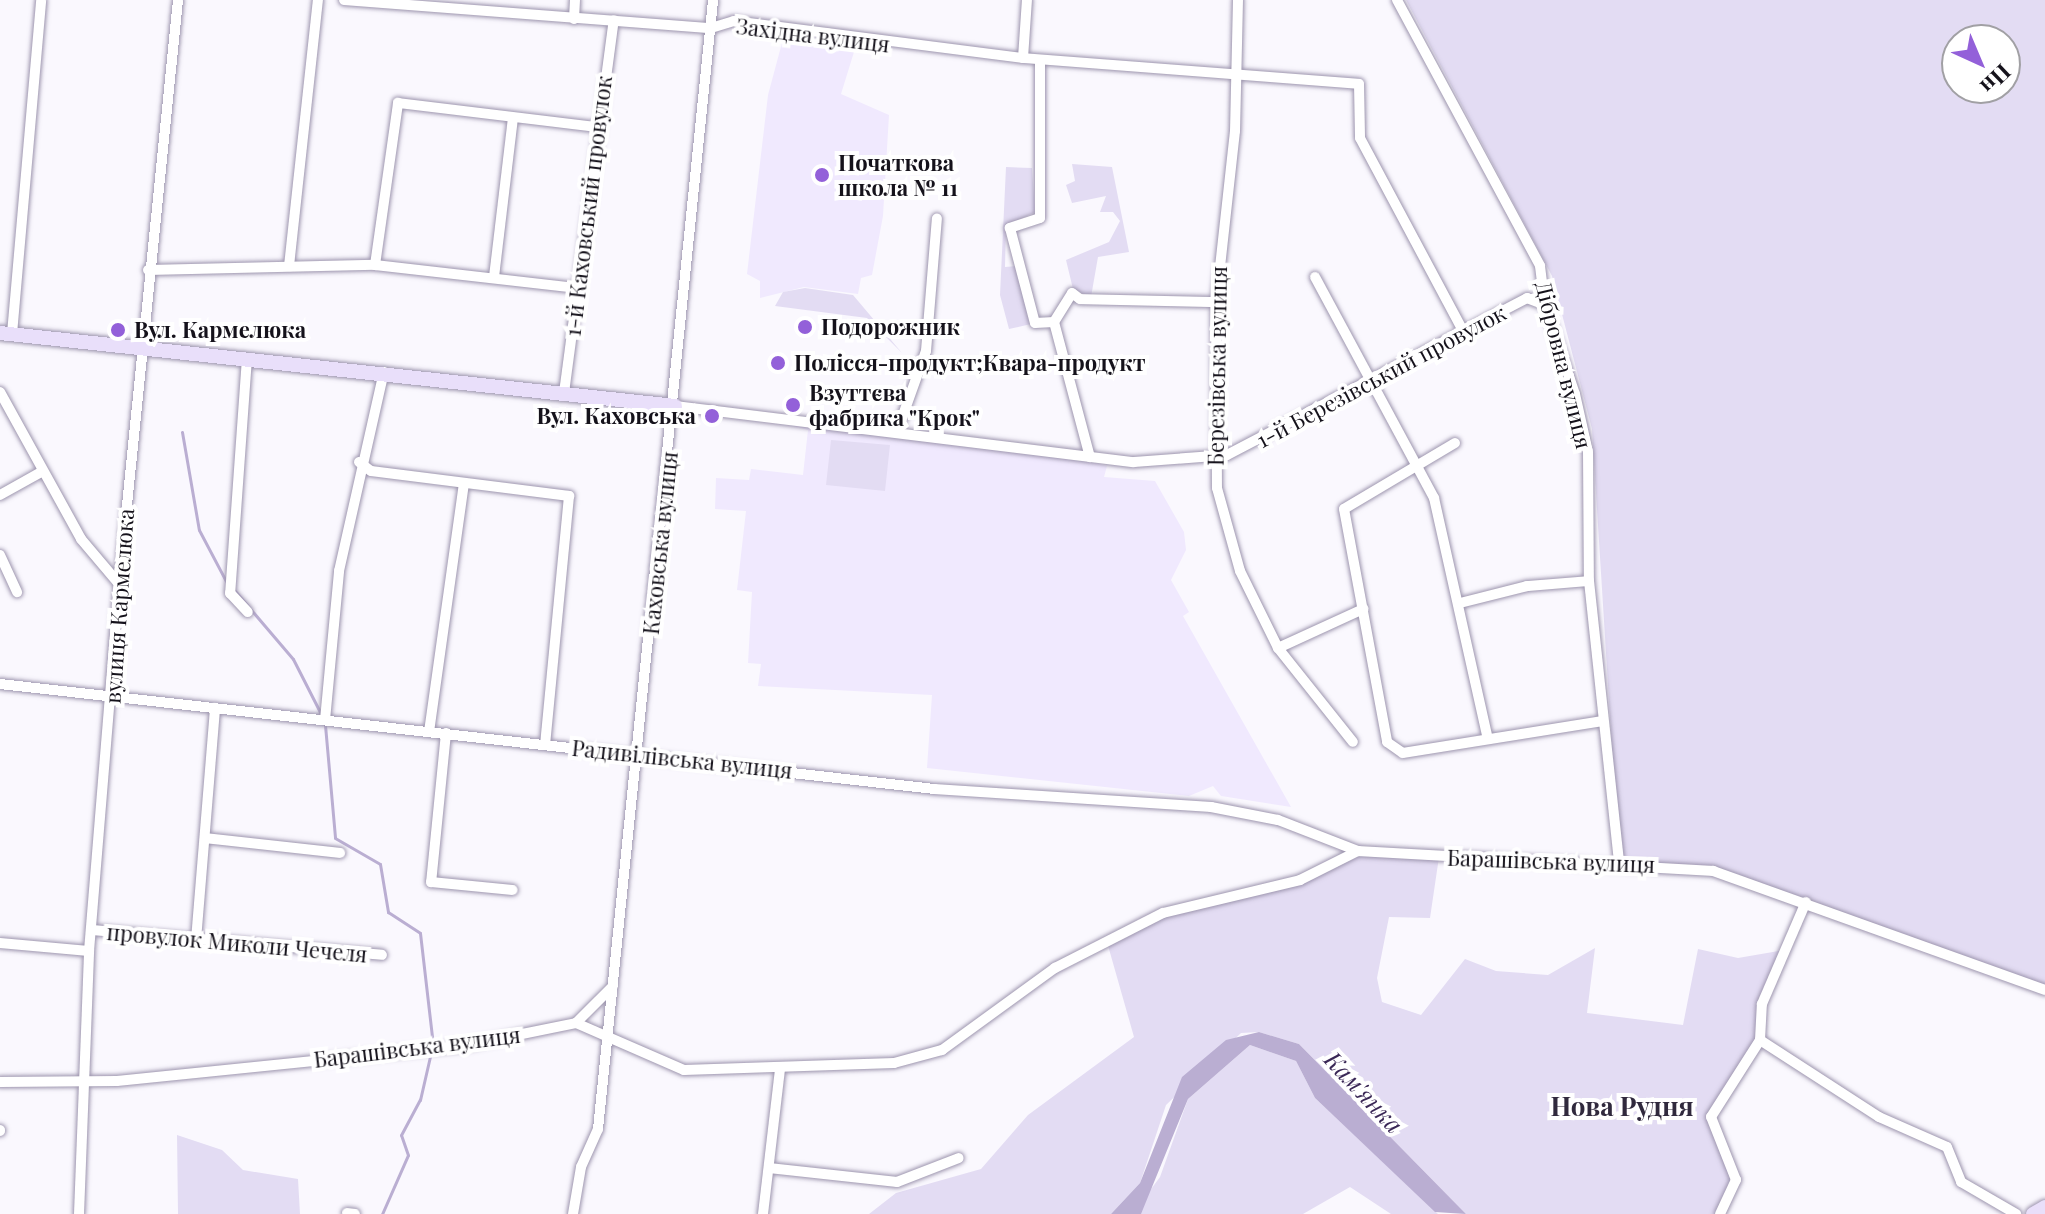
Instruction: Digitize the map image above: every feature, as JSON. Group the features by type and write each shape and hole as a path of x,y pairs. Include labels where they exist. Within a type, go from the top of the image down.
{"street":[{"path":"41,0 6,333 675,406"},
{"name":"вулиця Кармелюка","path":"79,1214 89,1076 89,951 113,696 139,346 178,0"},
{"path":"289,266 318,0"},
{"name":"Західна вулиця","path":"344,0 446,4 574,19 711,28 734,21 1040,60 1234,71 1359,84 1360,138 1464,333"},
{"path":"574,19 575,0"},
{"name":"Каховська вулиця","path":"573,1214 581,1167 598,1129 675,406 713,0"},
{"path":"1023,58 1027,0"},
{"name":"Березівська вулиця","path":"1238,0 1235,131 1216,302 1213,456 1235,558 1278,648 1353,742"},
{"name":"Дібровна вулиця","path":"1397,0 1540,266 1545,305 1588,452 1589,581 1619,861"},
{"name":"1-й Каховський провулок","path":"564,393 597,127 614,20"},
{"path":"1040,60 1040,218 1010,228 1035,323 1054,322"},
{"path":"375,265 395,105 597,127"},
{"path":"494,277 513,118"},
{"path":"898,429 926,351 937,218"},
{"path":"148,270 375,265 578,288"},
{"path":"1315,277 1419,464 1460,603 1487,736"},
{"path":"1090,457 1054,322 1072,293 1080,299 1216,302"},
{"name":"1-й Березівський провулок","path":"675,406 898,429 1090,457 1213,456 1241,451 1373,384 1527,298 1545,305"},
{"path":"247,358 230,593 248,612"},
{"path":"325,720 339,571 359,462 384,372"},
{"path":"0,392 81,539 119,584"},
{"path":"1455,443 1344,509 1394,750 1602,721"},
{"path":"359,462 371,471 569,496 545,744"},
{"path":"0,495 43,471"},
{"path":"429,732 464,483"},
{"path":"0,555 17,592"},
{"path":"1460,603 1527,586 1589,581"},
{"path":"1278,648 1363,609"},
{"name":"Радивілівська вулиця","path":"0,684 934,789 1211,807 1278,820 1330,843 1358,851"},
{"path":"196,940 215,708"},
{"path":"446,733 431,882 513,890"},
{"path":"205,838 340,853"},
{"path":"1323,869 1333,855 1330,843"},
{"name":"Барашівська вулиця","path":"0,1082 89,1076 117,1081 463,1046 576,1023 684,1070 780,1070 894,1063 942,1050 1055,968 1163,913 1228,902 1323,869 1358,851 1409,849 1503,863 1619,861 1713,871 2045,990"},
{"path":"1720,1214 1736,1180 1711,1117 1760,1040 1762,1004 1806,902"},
{"name":"провулок Миколи Чечеля","path":"92,930 382,955"},
{"path":"0,943 89,951"},
{"path":"576,1023 613,986"},
{"path":"1760,1040 1879,1117 1947,1147 1961,1182 2016,1214"},
{"path":"763,1214 780,1070"},
{"path":"769,1168 897,1182 959,1158"},
{"path":"2033,1214 2045,1207"},
{"path":"347,1213 355,1214"}],"shaded area":[{"path":"1406,0 2045,0 2045,986 1713,871 1619,861 1592,429 1552,276"},
{"name":"Початкова школа № 11","path":"783,39 854,52 841,94 889,115 883,216 872,275 861,278 858,294 804,287 760,298 760,281 747,274 768,95"},
{"path":"1072,164 1112,167 1129,252 1098,257 1091,297 1073,289 1066,260 1109,242 1120,221 1113,212 1100,212 1106,196 1072,203 1066,185 1075,181"},
{"path":"1006,167 1032,168 1035,212 1006,226 1005,267 1017,266 1031,324 1009,329 1000,295"},
{"path":"805,288 853,295 902,353 867,318 775,306 783,292"},
{"path":"790,425 1091,462 1107,466 1104,477 1155,481 1184,532 1186,550 1171,580 1189,612 1183,616 1291,807 1221,796 1213,786 1189,796 927,768 932,695 758,686 761,664 748,663 752,592 737,590 746,511 715,509 716,478 749,480 751,469 803,475 808,430"},
{"path":"831,440 890,445 885,491 826,485"},
{"path":"1358,851 1439,857 1430,918 1389,917 1377,978 1382,1002 1421,1015 1465,959 1496,971 1548,975 1595,948 1587,1013 1683,1025 1698,949 1738,958 1785,950 1762,1004 1760,1040 1717,1114 1714,1129 1736,1180 1720,1214 1466,1214 1299,1044 1259,1032 1241,1033 1166,1105 1140,1183 1111,1214 869,1214 896,1193 981,1169 1028,1115 1134,1037 1107,942 1163,913 1300,880"},
{"path":"1259,1032 1299,1044 1466,1214 1435,1212 1315,1098 1296,1061 1250,1045 1188,1099 1141,1214 1111,1214 1140,1183 1182,1077 1226,1040"},
{"path":"1250,1045 1296,1061 1315,1098 1438,1214 1391,1214 1350,1187 1303,1214 1141,1214 1137,1208 1160,1177 1188,1099"},
{"path":"177,1135 222,1150 243,1170 298,1179 300,1214 178,1214"}],"waterway":[{"path":"182,432 199,530 229,587"},
{"path":"235,591 293,659 321,714"},
{"path":"325,725 335,838 380,864 388,912 420,933 433,1045"},
{"path":"382,1214 408,1155 401,1135 420,1100 431,1052"}],"place":[{"name":"Початкова школа № 11","path":"822,175"},
{"name":"Подорожник","path":"805,327"},
{"name":"Вул. Кармелюка","path":"118,330"},
{"name":"Полісся-продукт;Квара-продукт","path":"778,363"},
{"name":"Взуттєва фабрика \"Крок\"","path":"793,405"},
{"name":"Вул. Каховська","path":"712,416"}],"district":[{"name":"Нова Рудня","path":"1622,1106"}],"water label":[{"name":"Кам'янка","path":"1364,1092"}]}
